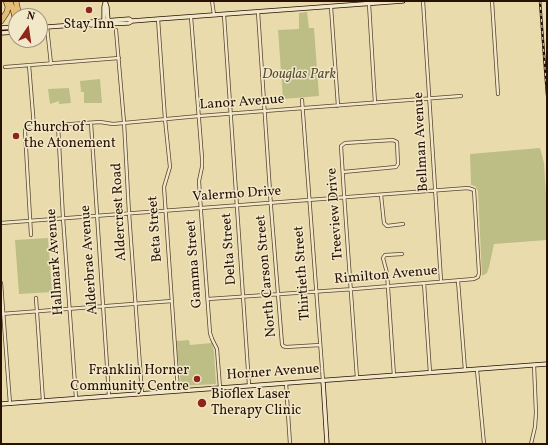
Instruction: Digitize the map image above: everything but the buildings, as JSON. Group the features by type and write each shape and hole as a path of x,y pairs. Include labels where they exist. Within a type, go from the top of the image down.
{"highway":[{"path":"1,21 7,12 8,1"}],"main road":[{"path":"48,27 91,25 129,19 191,17 403,1"},
{"path":"105,2 107,7 106,22"},
{"name":"Horner Avenue","path":"1,404 547,364"},
{"name":"Thirtieth Street","path":"322,380 327,444"}],"street":[{"path":"212,1 214,15"},
{"name":"Bellman Avenue","path":"423,1 441,281"},
{"path":"492,1 498,94"},
{"path":"372,3 375,103"},
{"path":"331,7 338,106"},
{"name":"North Carson Street","path":"258,12 282,344 283,346 320,345"},
{"name":"Delta Street","path":"224,14 249,385"},
{"name":"Gamma Street","path":"191,17 202,158 199,181 200,208 210,333 217,349 220,388"},
{"name":"Beta Street","path":"158,19 170,167 164,188 178,391"},
{"name":"Aldercrest Road","path":"116,30 124,122 142,394"},
{"path":"48,36 51,64"},
{"path":"5,67 119,58"},
{"path":"29,65 34,127"},
{"name":"Lanor Avenue","path":"30,221 25,129 91,122 112,124 231,113 461,96"},
{"name":"Thirtieth Street","path":"302,100 322,380"},
{"name":"Alderbrae Avenue","path":"91,122 109,396"},
{"name":"Hallmark Avenue","path":"58,125 76,398"},
{"name":"Treeview Drive","path":"343,172 396,167 398,164 396,142 393,140 345,143 341,145 357,378"},
{"name":"Valermo Drive","path":"1,223 468,188 474,190"},
{"name":"Rimilton Avenue","path":"208,299 316,292 441,281 473,280 479,275 474,190"},
{"path":"381,195 384,223 387,226 403,224"},
{"path":"30,221 31,235"},
{"path":"394,376 386,286 387,273 384,256 402,254"},
{"path":"458,281 466,370"},
{"path":"1,283 2,313 10,404"},
{"path":"424,283 430,373"},
{"path":"36,298 43,401"},
{"path":"2,313 172,301"},
{"path":"530,444 535,427 536,413 534,365"},
{"path":"477,370 484,444"},
{"path":"286,383 290,444"}],"green space":[{"name":"Douglas Park","path":"307,12 309,28 314,28 319,96 283,99 278,30 299,29 299,13"},
{"path":"100,79 102,103 84,103 84,92 81,92 80,81"},
{"path":"69,88 71,103 59,104 59,101 50,104 48,89"},
{"path":"540,148 544,163 547,240 494,244 487,273 482,276 478,191 475,186 471,185 470,154"},
{"path":"48,238 52,292 19,294 15,240"},
{"path":"189,340 190,345 212,343 216,384 181,386 176,341"}],"railway":[{"path":"540,1 547,95"}],"place":[{"name":"Stay Inn","path":"89,10"},
{"name":"Church of the Atonement","path":"16,136"},
{"name":"Franklin Horner Community Centre","path":"197,379"},
{"name":"Bioflex Laser Therapy Clinic","path":"202,403"}]}
